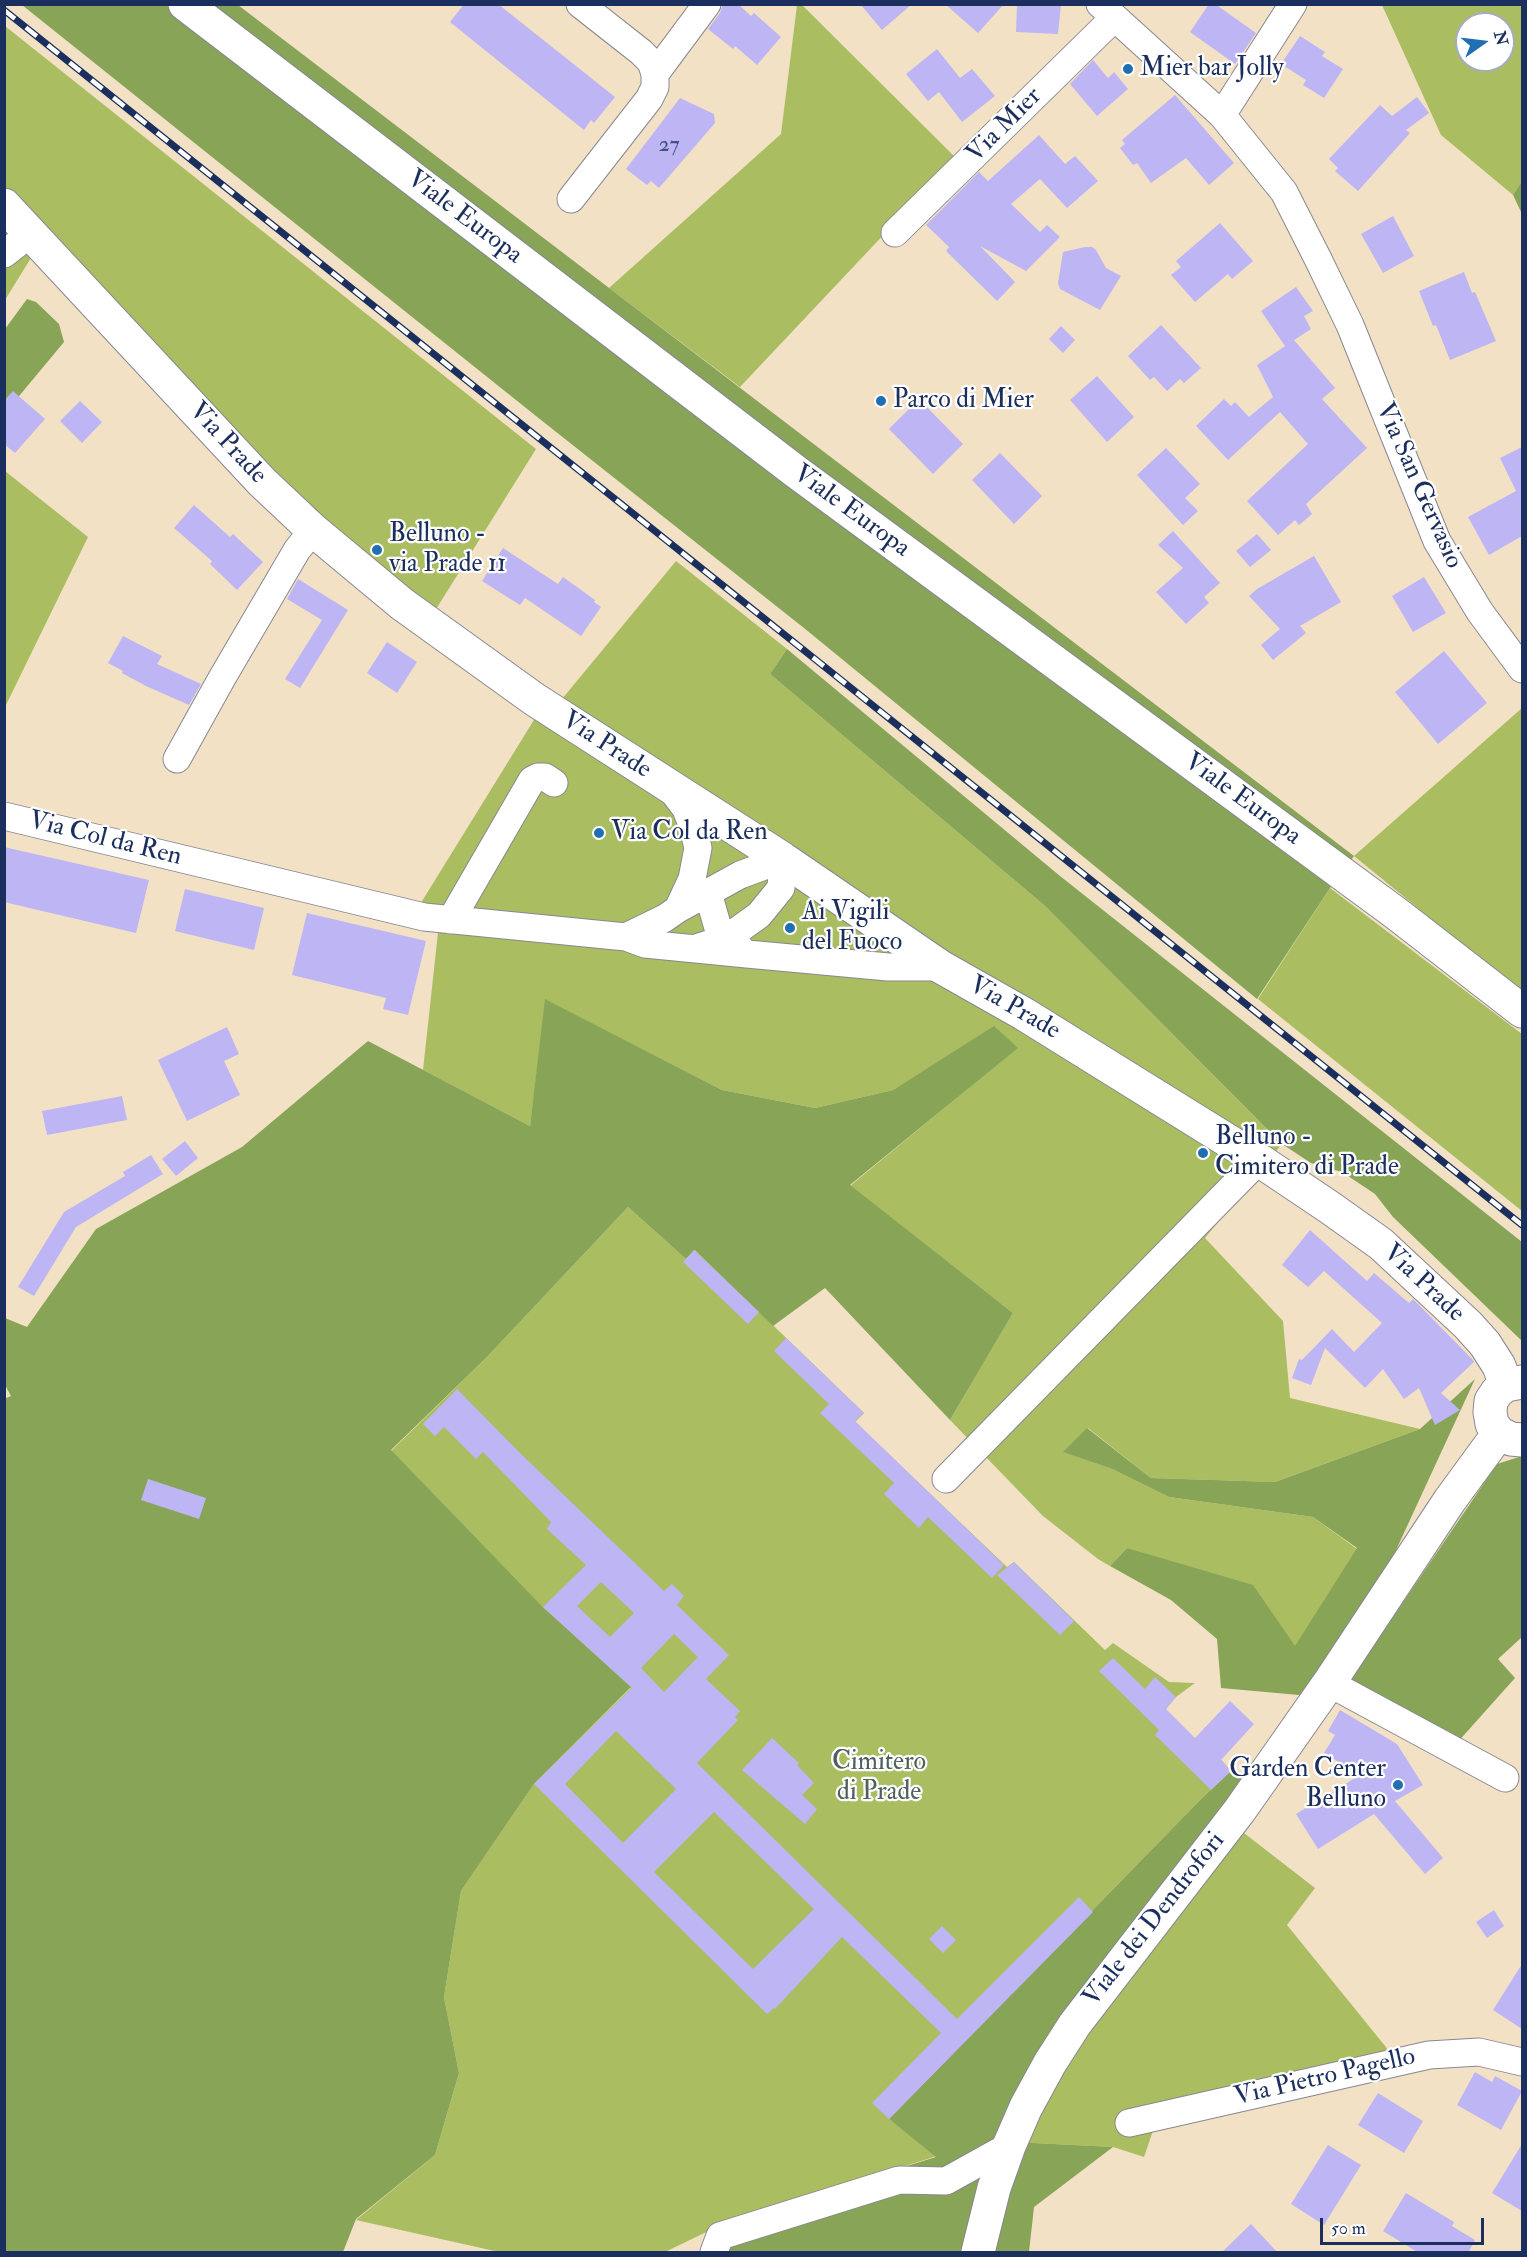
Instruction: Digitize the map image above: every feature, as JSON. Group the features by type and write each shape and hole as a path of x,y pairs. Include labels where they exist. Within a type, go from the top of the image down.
{"main road":[{"name":"Viale Europa","path":"185,4 795,471 1397,914 1522,1011"},
{"name":"Via Prade","path":"4,206 32,233 255,474 313,530 402,603 534,699 783,859 941,967 1024,1014 1259,1160 1381,1244 1485,1344 1514,1384"},
{"path":"1511,1436 1492,1424 1490,1412 1491,1401 1497,1392 1514,1384"},
{"name":"Viale dei Dendrofori","path":"978,2253 994,2188 1009,2146 1050,2063 1075,2024 1240,1810 1329,1683 1450,1500 1511,1436"}],"street":[{"path":"572,199 649,99 655,87 655,74 651,62 580,4"},
{"path":"655,74 707,4"},
{"path":"1222,115 1293,4"},
{"name":"Via Mier","path":"896,233 1107,11 1178,72 1222,115 1284,192 1350,325"},
{"path":"4,254 32,233"},
{"name":"Via San Gervasio","path":"1350,325 1437,541 1479,612 1522,669"},
{"path":"177,759 297,550 313,530"},
{"path":"451,920 532,780 545,777 554,783"},
{"path":"668,786 686,809 698,848 692,879 678,909"},
{"name":"Via Col da Ren","path":"4,816 424,917 626,937 645,944 696,948 737,946 888,968 941,967"},
{"path":"708,893 718,928 737,946 781,888 783,859"},
{"name":"Via Col da Ren","path":"626,937 648,928 740,875 783,859"},
{"path":"946,1479 1259,1160"},
{"path":"1329,1683 1505,1778"},
{"name":"Via Pietro Pagello","path":"1129,2123 1429,2055 1479,2052 1522,2062"},
{"path":"714,2253 720,2236 899,2180 946,2181 1009,2146"}],"green space":[{"path":"22,5 238,5 1354,856 1330,888 1257,999 804,628"},
{"path":"797,5 802,5 956,158 740,387 609,288 781,134"},
{"path":"1382,5 1522,5 1522,181 1513,195 1441,135"},
{"path":"5,26 536,449 433,614 297,496 47,232 5,300"},
{"path":"1522,181 1522,214 1513,195"},
{"path":"27,299 36,302 59,324 64,342 5,413 5,329"},
{"path":"5,471 88,537 5,707"},
{"path":"676,561 787,649 770,674 1044,905 1282,1144 1205,1238 1283,1321 1290,1398 1420,1429 1275,1482 1151,1478 1088,1428 1064,1452 1112,1469 1169,1497 1313,1517 1357,1549 1295,1647 1178,1564 1127,1548 1110,1566 1098,1559 1043,1516 950,1420 1013,1313 850,1186 1017,1048 994,1027 893,1090 815,1108 722,1090 546,1000 530,1126 423,1070 441,905 419,906 550,694 562,699"},
{"path":"787,649 1060,876 1522,1242 1522,1341 1393,1217 1375,1194 1342,1172 1311,1163 1282,1144 1044,905 770,674"},
{"path":"1522,708 1522,993 1354,856"},
{"path":"1330,888 1522,1034 1522,1211 1258,999"},
{"path":"545,999 722,1090 815,1108 893,1090 994,1026 1018,1048 850,1185 1013,1313 950,1420 825,1288 773,1326 695,1250 686,1259 628,1207 486,1358 391,1450 543,1607 631,1687 534,1784 461,1891 444,1997 459,2073 435,2155 356,2219 343,2252 5,2252 4,1399 11,1396 5,1385 5,1318 27,1327 96,1229 242,1147 368,1041 530,1126"},
{"name":"Cimitero di Prade","path":"628,1207 686,1259 695,1250 864,1413 855,1422 1007,1567 1014,1562 1105,1650 1113,1643 1169,1682 1195,1683 1176,1697 1166,1709 1167,1727 1217,1755 1231,1771 889,2119 937,2156 729,2221 665,2252 499,2252 356,2220 435,2155 459,2073 444,1997 461,1891 534,1784 631,1688 543,1607 391,1451 486,1358"},
{"path":"1475,1379 1337,1678 1321,1697 1221,1688 1217,1639 1171,1600 1110,1566 1127,1548 1253,1585 1295,1646 1357,1548 1313,1517 1169,1497 1112,1469 1063,1452 1087,1428 1151,1478 1275,1482 1420,1429"},
{"path":"1522,1456 1522,1637 1498,1659 1515,1678 1456,1744 1345,1688 1497,1464"},
{"path":"1231,1771 1249,1780 994,2141 1113,2147 1034,2207 1029,2252 715,2252 728,2221 936,2157 889,2119"},
{"path":"1222,1816 1315,1888 1287,1925 1394,2057 1161,2107 1144,2157 1113,2147 993,2141"}],"building":[{"path":"464,4 498,4 615,97 594,123 591,120 584,130 450,22"},
{"path":"723,4 738,4 751,16 754,13 781,37 757,65 735,46 733,49 708,29 720,13"},
{"path":"860,4 912,4 882,30"},
{"path":"945,4 1004,4 978,33"},
{"path":"1017,4 1061,4 1058,34 1016,32"},
{"path":"1209,4 1215,4 1256,33 1235,64 1190,32"},
{"path":"1300,36 1325,52 1322,56 1343,69 1324,98 1303,85 1306,80 1281,64"},
{"path":"937,49 960,78 972,69 995,96 962,122 939,92 928,101 906,74"},
{"path":"1093,60 1108,78 1114,72 1128,89 1097,116 1070,84"},
{"path":"1175,95 1234,163 1209,185 1186,158 1151,183 1137,163 1133,165 1120,148 1125,144 1122,140"},
{"path":"1417,97 1429,113 1406,130 1410,133 1358,191 1335,171 1338,168 1329,159 1380,105 1392,116"},
{"path":"680,98 714,114 715,123 659,188 651,181 647,185 626,169"},
{"path":"1039,135 1065,164 1075,156 1098,181 1067,208 1040,179 1011,204 1040,232 1047,225 1060,237 1026,271 980,246 1015,282 997,301 946,251 949,247 926,225 979,172 988,181"},
{"path":"1393,216 1414,256 1383,273 1361,234"},
{"path":"1220,223 1253,261 1232,279 1228,274 1195,302 1171,275 1181,267 1176,261"},
{"path":"1092,247 1096,250 1106,268 1121,276 1100,310 1060,289 1058,283 1063,252"},
{"path":"1464,272 1496,341 1450,360 1419,291"},
{"path":"1296,287 1313,311 1304,316 1311,329 1285,346 1261,311"},
{"path":"1161,325 1201,368 1184,383 1180,379 1167,391 1154,377 1150,380 1128,356"},
{"path":"1061,326 1075,340 1063,353 1049,339"},
{"path":"1294,340 1335,388 1322,399 1367,448 1306,504 1312,514 1299,525 1295,520 1278,535 1247,501 1308,444 1280,412 1228,460 1196,426 1224,399 1231,406 1235,402 1249,417 1273,397 1257,365"},
{"path":"1097,376 1134,417 1107,442 1070,400"},
{"path":"13,391 45,419 15,453 4,444 4,401"},
{"path":"919,399 963,444 933,474 889,429"},
{"path":"80,401 102,422 82,443 60,421"},
{"path":"1522,447 1522,536 1489,555 1468,517 1516,491 1500,458"},
{"path":"1166,448 1200,484 1185,498 1198,511 1183,525 1137,475"},
{"path":"1000,453 1042,496 1014,524 972,480"},
{"path":"194,505 230,537 233,534 263,562 237,590 210,564 212,561 174,528"},
{"path":"1173,531 1220,583 1204,597 1209,603 1186,624 1156,592 1183,568 1158,545"},
{"path":"1257,534 1271,550 1250,567 1236,551"},
{"path":"503,548 558,584 563,577 595,600 594,602 601,607 581,636 525,598 520,605 482,581"},
{"path":"1314,556 1341,602 1300,626 1306,633 1273,660 1261,645 1280,629 1249,596"},
{"path":"1424,577 1446,613 1413,632 1392,596"},
{"path":"298,579 348,610 300,688 285,679 322,620 287,599"},
{"path":"123,636 162,656 157,664 201,684 189,705 146,686 108,663"},
{"path":"387,642 417,662 397,693 367,673"},
{"path":"1444,651 1487,703 1438,744 1395,692"},
{"path":"4,847 149,880 136,933 4,902"},
{"path":"185,889 264,908 254,950 175,931"},
{"path":"307,913 426,941 408,1015 383,1009 386,998 292,975"},
{"path":"227,1027 239,1054 224,1061 240,1095 187,1121 158,1060"},
{"path":"122,1096 127,1120 47,1135 42,1111"},
{"path":"185,1141 198,1158 176,1176 162,1159"},
{"path":"151,1155 163,1174 76,1227 34,1296 18,1287 64,1212 125,1176 123,1172"},
{"path":"1310,1230 1367,1281 1374,1273 1409,1303 1413,1299 1472,1359 1474,1362 1441,1393 1460,1410 1435,1425 1419,1388 1404,1399 1383,1369 1365,1388 1325,1348 1311,1385 1292,1378 1299,1359 1302,1360 1332,1329 1354,1352 1382,1323 1324,1271 1308,1287 1282,1265"},
{"path":"694,1250 759,1312 748,1324 683,1262"},
{"path":"786,1338 864,1413 855,1421 1004,1565 992,1578 928,1517 919,1528 884,1494 894,1483 820,1413 829,1404 774,1351"},
{"path":"457,1389 664,1591 672,1584 684,1596 677,1605 729,1655 706,1679 740,1711 735,1717 738,1720 697,1763 957,2019 1079,1897 1093,1912 889,2119 872,2103 941,2033 842,1937 775,2009 767,2014 534,1784 632,1688 543,1607 586,1565 547,1529 551,1522 483,1452 476,1459 444,1427 435,1436 423,1424","holes":["601,1582 634,1613 610,1637 577,1606","674,1634 698,1657 664,1692 641,1668","616,1731 676,1789 623,1843 565,1784","714,1812 814,1909 753,1969 654,1872"]},
{"path":"148,1479 206,1498 199,1519 141,1500"},
{"path":"1014,1562 1074,1621 1060,1635 997,1575"},
{"path":"1113,1658 1145,1689 1155,1677 1176,1697 1166,1709 1195,1738 1230,1701 1254,1724 1221,1760 1231,1771 1211,1790 1155,1735 1159,1730 1099,1671"},
{"path":"1340,1710 1397,1744 1423,1785 1395,1801 1443,1858 1425,1874 1374,1814 1318,1849 1296,1814 1360,1775 1324,1753 1335,1735 1328,1731"},
{"path":"772,1738 799,1763 797,1765 814,1783 802,1795 817,1809 805,1824 742,1770"},
{"path":"1494,1910 1504,1926 1487,1938 1476,1922"},
{"path":"942,1926 956,1940 943,1953 929,1939"},
{"path":"1522,1964 1522,2029 1493,2010"},
{"path":"1475,2072 1492,2082 1495,2076 1522,2091 1501,2130 1457,2105"},
{"path":"1378,2093 1423,2121 1404,2153 1358,2125"},
{"path":"1522,2144 1522,2211 1492,2193"},
{"path":"1328,2145 1361,2165 1324,2225 1291,2204"},
{"path":"1406,2193 1454,2222 1452,2226 1475,2240 1468,2253 1419,2253 1383,2231"},
{"path":"1251,2224 1278,2253 1221,2253"}],"railway":[{"path":"4,10 1522,1225"}],"place":[{"name":"Mier bar Jolly","path":"1128,69"},
{"name":"Parco di Mier","path":"881,401"},
{"name":"Belluno - via Prade 11","path":"377,550"},
{"name":"Via Col da Ren","path":"599,833"},
{"name":"Ai Vigili del Fuoco","path":"790,928"},
{"name":"Belluno - Cimitero di Prade","path":"1203,1153"},
{"name":"Garden Center Belluno","path":"1398,1785"}]}
